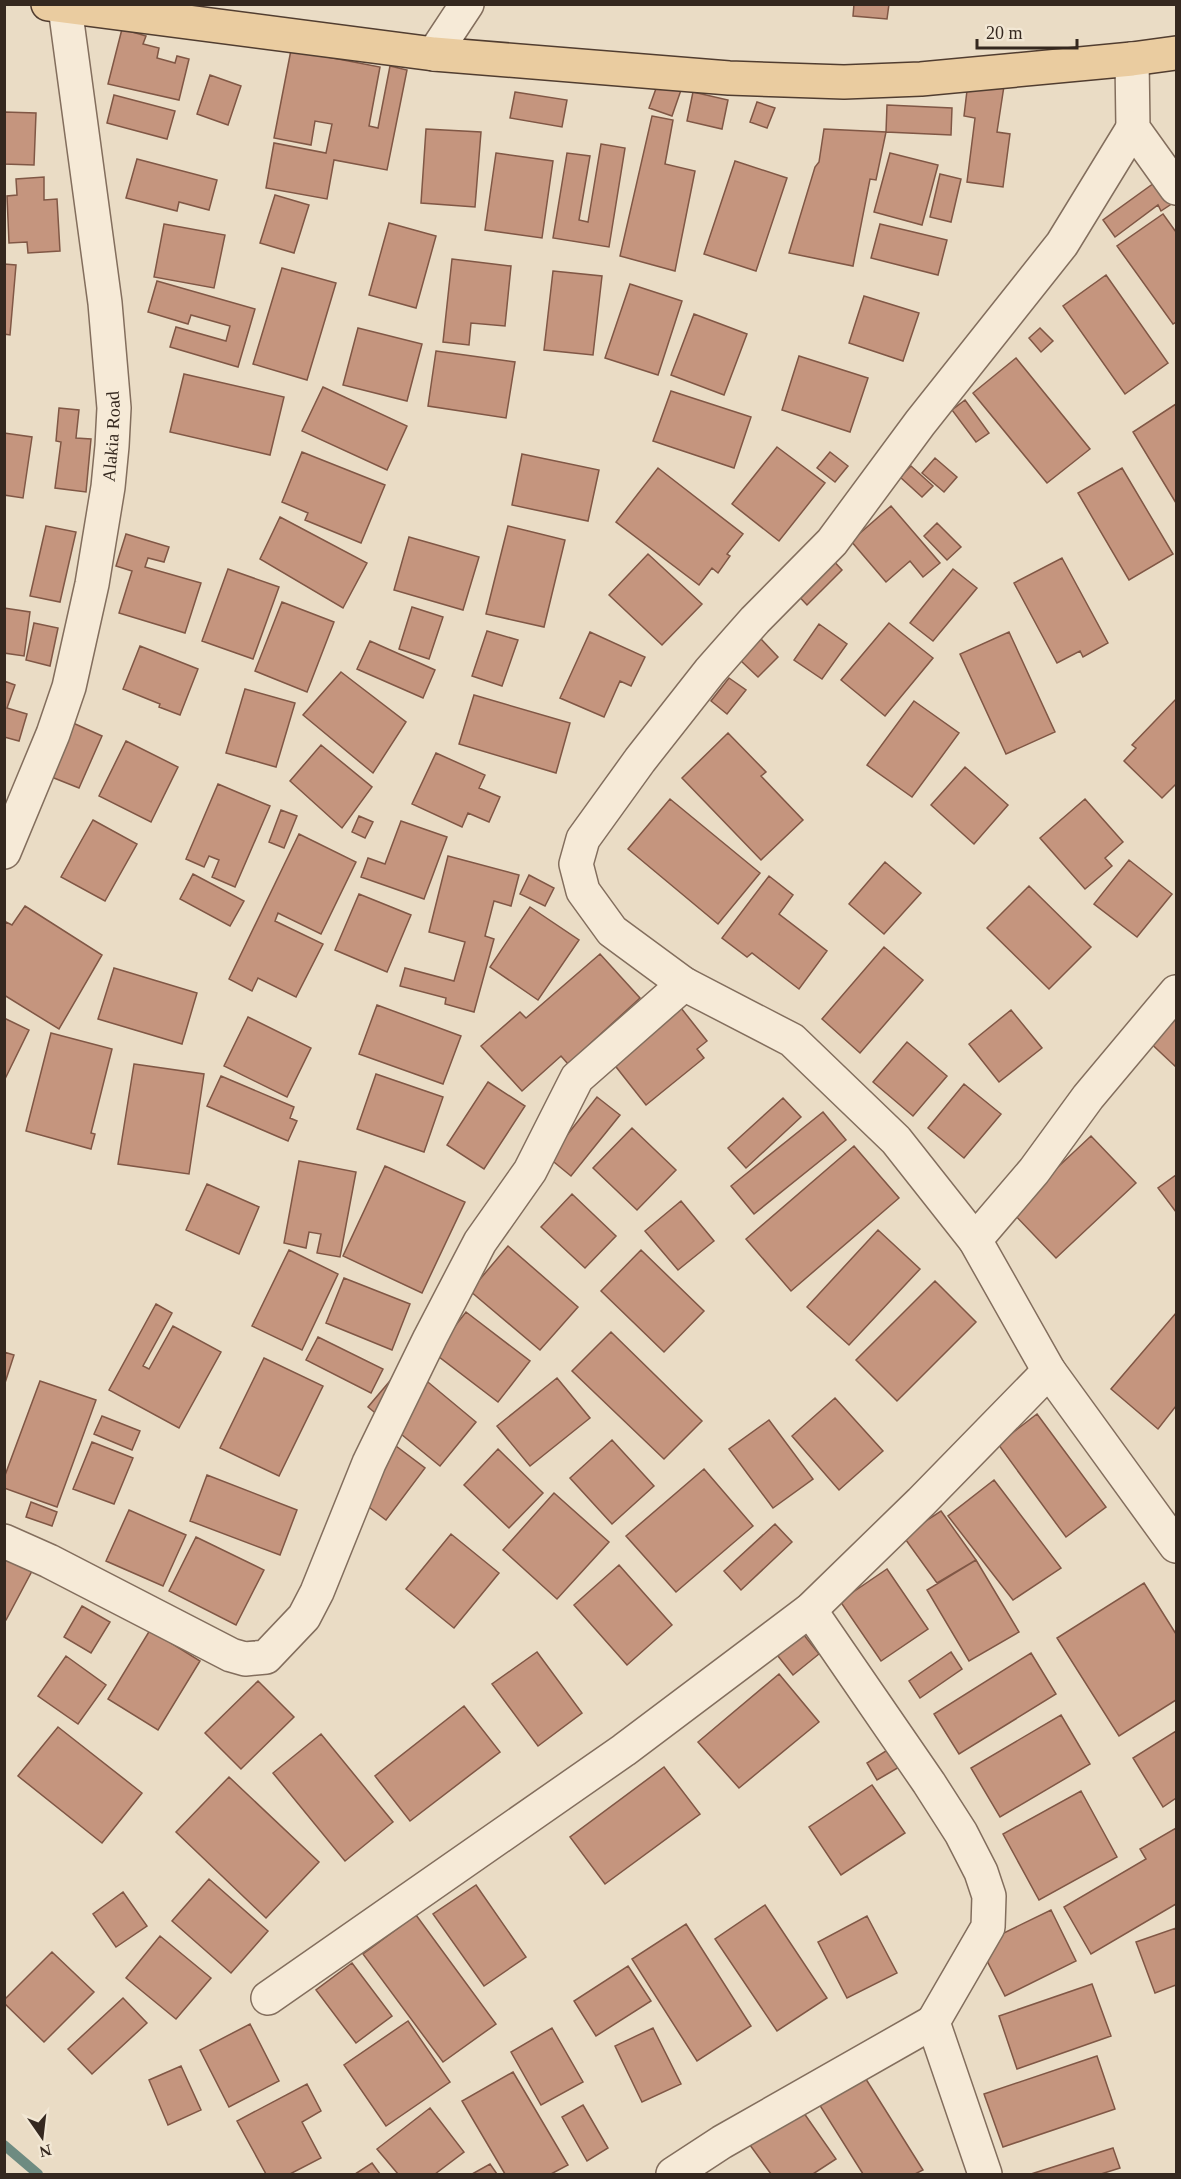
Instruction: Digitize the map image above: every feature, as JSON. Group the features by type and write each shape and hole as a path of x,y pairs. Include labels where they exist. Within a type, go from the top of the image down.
{"main road":[{"path":"56,6 119,9 434,54 729,78 844,82 921,79 1176,53"}],"street":[{"path":"434,54 467,4"},
{"name":"Alakia Road","path":"4,852 53,734 69,687 92,584 108,487 112,446 114,408 105,303 56,6"},
{"path":"1132,59 1133,128 1062,244 920,423 832,542 755,620 710,671 640,760 583,839 576,864 584,891 612,931 684,984 792,1040 896,1140 975,1240 1049,1371 1176,1546"},
{"path":"1133,128 1176,188"},
{"path":"4,1541 231,1654 245,1659 266,1657 304,1617 317,1592 369,1463 430,1338 480,1242 530,1171 577,1078 684,984"},
{"path":"975,1240 1034,1171 1088,1097 1176,992"},
{"path":"268,1998 614,1757 810,1610 921,1502 1049,1371"},
{"path":"673,2175 722,2142 933,2022 988,1928 989,1896 981,1872 961,1833 810,1610"},
{"path":"933,2022 985,2175"}],"building":[{"path":"854,4 889,4 887,19 853,16"},
{"path":"122,29 146,36 143,44 159,48 157,58 175,63 177,56 189,59 179,100 108,84"},
{"path":"291,50 380,67 369,126 378,128 390,66 407,70 387,170 334,160 327,199 266,188 274,143 326,153 332,124 315,121 311,145 274,138"},
{"path":"210,75 241,86 228,125 197,114"},
{"path":"968,82 1004,86 997,132 1010,134 1003,187 967,182 975,118 964,116"},
{"path":"658,83 681,90 672,116 649,108"},
{"path":"515,92 567,100 562,127 510,118"},
{"path":"693,92 728,100 722,129 687,121"},
{"path":"114,95 175,111 167,139 107,123"},
{"path":"757,102 775,108 767,128 750,122"},
{"path":"887,105 952,108 951,135 886,132"},
{"path":"4,112 36,113 34,165 4,164"},
{"path":"652,116 673,120 665,164 695,171 675,271 620,256"},
{"path":"426,129 481,132 475,207 421,203"},
{"path":"824,129 886,132 876,180 870,179 853,266 789,253 815,167 819,162"},
{"path":"601,144 625,148 609,247 553,238 567,153 590,156 579,220 588,222"},
{"path":"496,153 553,161 542,238 485,230"},
{"path":"890,153 938,165 922,225 874,212"},
{"path":"137,159 217,180 209,210 179,202 177,211 126,198"},
{"path":"735,161 787,178 756,271 704,254"},
{"path":"940,174 961,179 951,222 930,217"},
{"path":"44,177 44,200 57,199 60,251 28,253 27,242 9,243 7,196 17,195 16,179"},
{"path":"1161,178 1176,201 1161,211 1158,205 1115,237 1103,220"},
{"path":"275,195 309,205 294,253 260,243"},
{"path":"1163,214 1176,232 1176,322 1173,324 1117,246"},
{"path":"389,223 436,236 416,308 369,295"},
{"path":"164,224 225,235 214,288 154,277"},
{"path":"880,224 947,240 938,275 871,258"},
{"path":"452,259 511,266 505,326 471,323 469,345 443,342"},
{"path":"4,264 16,265 10,335 4,334"},
{"path":"282,268 336,283 307,380 253,364"},
{"path":"553,271 602,276 593,355 544,350"},
{"path":"1106,275 1168,363 1125,394 1063,306"},
{"path":"157,281 255,309 238,367 170,347 176,327 226,341 230,326 191,315 188,324 148,312"},
{"path":"630,284 682,301 658,375 605,358"},
{"path":"864,296 919,313 903,361 849,343"},
{"path":"694,314 747,334 724,395 671,375"},
{"path":"358,328 422,344 407,401 343,385"},
{"path":"1040,328 1053,341 1041,352 1029,338"},
{"path":"436,351 515,362 506,418 428,406"},
{"path":"799,356 868,378 850,432 782,410"},
{"path":"1016,358 1090,449 1047,483 973,393"},
{"path":"184,374 284,397 270,455 170,432"},
{"path":"323,387 407,426 387,470 302,431"},
{"path":"671,391 751,417 734,468 653,441"},
{"path":"965,400 989,433 976,442 952,410"},
{"path":"1176,404 1176,503 1133,432"},
{"path":"59,408 79,410 76,438 91,439 86,492 55,488 61,442 56,441"},
{"path":"4,433 32,437 23,498 4,495"},
{"path":"777,447 825,483 779,541 732,504"},
{"path":"302,452 385,485 361,543 305,520 308,513 282,502"},
{"path":"830,452 848,466 835,482 817,468"},
{"path":"522,454 599,470 588,521 512,505"},
{"path":"935,458 957,477 944,492 922,473"},
{"path":"911,466 933,486 922,497 900,477"},
{"path":"658,468 743,534 727,554 730,556 718,573 712,568 699,585 616,522"},
{"path":"1122,468 1173,554 1129,580 1078,493"},
{"path":"891,506 940,563 923,577 910,561 886,582 851,541"},
{"path":"280,517 367,563 343,608 260,559"},
{"path":"937,523 961,547 947,560 924,536"},
{"path":"46,526 76,532 60,602 30,596"},
{"path":"508,526 565,540 544,627 486,614"},
{"path":"126,534 169,547 164,562 148,558 145,567 201,583 185,633 119,613 132,571 116,566"},
{"path":"409,537 479,557 463,610 394,590"},
{"path":"648,554 702,604 662,645 609,595"},
{"path":"829,556 842,570 807,605 793,590"},
{"path":"1062,558 1108,643 1083,657 1080,651 1057,663 1014,583"},
{"path":"228,569 279,587 253,659 202,641"},
{"path":"953,569 977,588 933,641 910,623"},
{"path":"282,602 334,622 307,692 255,671"},
{"path":"412,607 443,617 429,659 399,649"},
{"path":"4,608 30,612 24,656 4,653"},
{"path":"34,623 58,628 50,666 26,660"},
{"path":"889,623 933,658 885,716 841,680"},
{"path":"819,624 847,644 822,679 794,660"},
{"path":"487,631 518,640 502,686 472,676"},
{"path":"590,632 645,657 631,686 620,681 604,717 560,698"},
{"path":"1009,632 1055,732 1006,754 960,654"},
{"path":"761,639 778,657 758,677 740,660"},
{"path":"370,641 435,670 423,698 357,669"},
{"path":"140,646 198,669 180,715 123,689"},
{"path":"341,672 406,722 373,773 303,715"},
{"path":"729,678 746,690 727,714 711,701"},
{"path":"4,681 15,685 7,708 27,714 19,741 4,737"},
{"path":"245,689 295,703 276,767 226,753"},
{"path":"474,695 570,723 556,773 459,744"},
{"path":"1176,699 1176,784 1162,798 1124,761 1136,748 1132,745"},
{"path":"914,701 959,733 912,797 867,765"},
{"path":"73,723 102,736 79,788 49,776"},
{"path":"728,733 766,772 761,776 803,820 761,860 682,778"},
{"path":"126,741 178,767 151,822 99,796"},
{"path":"321,745 372,787 342,828 290,781"},
{"path":"436,753 485,775 479,788 500,797 489,822 468,813 462,827 412,804"},
{"path":"965,767 1008,805 974,844 931,805"},
{"path":"218,784 270,806 235,887 212,877 219,860 209,856 204,867 186,859"},
{"path":"670,799 760,873 718,924 628,849"},
{"path":"1085,799 1123,842 1105,858 1112,866 1085,889 1040,838"},
{"path":"281,810 297,816 284,848 269,842"},
{"path":"359,816 373,822 365,838 352,832"},
{"path":"93,820 137,844 105,901 61,877"},
{"path":"401,821 447,837 424,899 361,877 368,858 385,864"},
{"path":"299,834 356,862 321,934 278,913 275,921 323,944 296,997 258,978 252,991 229,979"},
{"path":"448,856 519,875 511,906 494,901 485,936 494,939 474,1012 445,1004 446,998 400,986 405,968 454,981 465,942 429,932"},
{"path":"1129,860 1172,894 1137,937 1094,904"},
{"path":"885,862 921,893 884,934 849,904"},
{"path":"193,874 244,901 230,926 180,899"},
{"path":"529,875 554,888 545,906 520,894"},
{"path":"769,876 793,895 779,914 827,951 799,989 752,953 747,957 722,938"},
{"path":"1029,886 1091,947 1049,989 987,928"},
{"path":"359,894 411,915 387,972 335,950"},
{"path":"25,906 102,955 59,1029 4,995 4,925 6,922 12,925"},
{"path":"530,907 579,940 538,1000 490,967"},
{"path":"884,947 923,980 860,1053 822,1019"},
{"path":"600,954 640,998 568,1064 561,1056 522,1091 481,1046 520,1012 526,1018"},
{"path":"114,968 197,993 182,1044 98,1019"},
{"path":"1176,1001 1176,1067 1143,1036"},
{"path":"377,1005 461,1036 443,1084 359,1054"},
{"path":"681,1008 707,1041 697,1049 704,1058 646,1105 613,1063"},
{"path":"1011,1010 1042,1048 999,1082 969,1044"},
{"path":"248,1017 311,1048 287,1097 224,1066"},
{"path":"4,1018 29,1030 4,1081"},
{"path":"51,1033 112,1049 91,1133 95,1134 91,1149 26,1131"},
{"path":"907,1042 947,1076 913,1116 873,1082"},
{"path":"134,1064 204,1074 189,1174 118,1164"},
{"path":"376,1074 443,1097 424,1152 357,1129"},
{"path":"221,1076 294,1107 290,1118 297,1121 288,1141 207,1106"},
{"path":"488,1082 525,1106 484,1169 447,1145"},
{"path":"964,1084 1001,1114 964,1158 928,1128"},
{"path":"597,1097 620,1115 571,1176 549,1158"},
{"path":"783,1098 801,1117 746,1168 728,1148"},
{"path":"823,1112 846,1140 754,1214 731,1186"},
{"path":"632,1128 676,1170 637,1210 593,1168"},
{"path":"1091,1136 1136,1183 1056,1258 1011,1211"},
{"path":"854,1146 899,1198 791,1291 746,1239"},
{"path":"299,1161 356,1172 340,1257 317,1253 321,1234 309,1232 306,1248 284,1243"},
{"path":"385,1166 465,1202 422,1293 343,1256"},
{"path":"1176,1175 1176,1212 1158,1188"},
{"path":"207,1184 259,1207 239,1254 186,1230"},
{"path":"572,1194 616,1236 585,1268 541,1227"},
{"path":"681,1201 714,1241 678,1270 645,1231"},
{"path":"878,1230 920,1269 849,1345 807,1307"},
{"path":"508,1246 578,1307 540,1350 470,1291"},
{"path":"289,1250 338,1274 302,1350 252,1326"},
{"path":"641,1250 704,1311 664,1352 601,1291"},
{"path":"344,1278 410,1304 392,1350 326,1323"},
{"path":"935,1281 976,1322 897,1401 856,1360"},
{"path":"156,1304 172,1313 143,1366 149,1369 173,1326 221,1352 179,1428 109,1390"},
{"path":"466,1312 530,1361 498,1402 434,1353"},
{"path":"1176,1313 1176,1406 1158,1429 1111,1389"},
{"path":"611,1332 702,1421 664,1459 572,1371"},
{"path":"318,1337 383,1369 371,1393 306,1360"},
{"path":"4,1352 14,1355 4,1386"},
{"path":"264,1358 323,1386 279,1476 220,1448"},
{"path":"405,1363 476,1422 440,1466 368,1407"},
{"path":"557,1378 590,1418 530,1466 497,1426"},
{"path":"40,1381 96,1400 57,1507 4,1488 4,1478"},
{"path":"835,1398 883,1451 839,1490 792,1436"},
{"path":"1037,1414 1106,1507 1066,1537 998,1444"},
{"path":"102,1416 140,1431 132,1450 94,1434"},
{"path":"769,1420 813,1479 773,1508 729,1449"},
{"path":"384,1437 425,1468 386,1520 345,1489"},
{"path":"612,1440 654,1486 612,1524 570,1478"},
{"path":"92,1442 133,1458 114,1504 73,1489"},
{"path":"498,1449 543,1493 509,1528 464,1485"},
{"path":"704,1469 753,1526 676,1592 626,1536"},
{"path":"207,1475 297,1510 280,1555 190,1521"},
{"path":"994,1480 1061,1568 1013,1600 948,1516"},
{"path":"554,1493 609,1542 557,1599 503,1550"},
{"path":"31,1502 57,1512 52,1526 26,1517"},
{"path":"129,1510 186,1535 163,1586 106,1561"},
{"path":"941,1511 976,1560 937,1583 903,1536"},
{"path":"775,1524 792,1542 741,1590 724,1571"},
{"path":"451,1534 499,1573 454,1628 406,1589"},
{"path":"196,1537 264,1570 236,1625 169,1591"},
{"path":"4,1556 32,1571 6,1620 4,1620"},
{"path":"976,1560 1019,1632 969,1661 927,1590"},
{"path":"619,1565 672,1625 627,1665 574,1605"},
{"path":"887,1569 928,1629 881,1661 840,1601"},
{"path":"1144,1583 1176,1634 1176,1700 1119,1736 1057,1638"},
{"path":"82,1606 110,1622 91,1653 64,1637"},
{"path":"150,1630 200,1661 158,1730 108,1699"},
{"path":"800,1630 819,1654 793,1675 774,1651"},
{"path":"537,1652 582,1713 538,1746 492,1684"},
{"path":"951,1652 962,1669 920,1698 909,1681"},
{"path":"1031,1653 1056,1694 959,1754 934,1714"},
{"path":"66,1656 106,1685 78,1724 38,1696"},
{"path":"779,1674 819,1722 739,1788 698,1742"},
{"path":"258,1681 294,1717 241,1769 205,1733"},
{"path":"464,1706 500,1752 410,1821 375,1776"},
{"path":"1061,1715 1090,1764 1000,1817 971,1768"},
{"path":"58,1727 142,1793 102,1843 18,1776"},
{"path":"1176,1731 1176,1798 1163,1807 1133,1758"},
{"path":"321,1734 393,1822 345,1861 273,1773"},
{"path":"889,1749 901,1766 877,1780 867,1763"},
{"path":"664,1767 700,1814 605,1884 570,1837"},
{"path":"229,1777 319,1862 266,1918 176,1832"},
{"path":"872,1785 905,1833 841,1875 809,1827"},
{"path":"1081,1791 1117,1857 1039,1900 1003,1834"},
{"path":"1176,1828 1176,1904 1091,1954 1064,1907 1146,1859 1140,1849"},
{"path":"209,1879 268,1931 231,1973 172,1921"},
{"path":"476,1885 526,1957 484,1986 433,1914"},
{"path":"123,1892 147,1926 116,1947 93,1914"},
{"path":"765,1905 827,1998 777,2031 715,1939"},
{"path":"1051,1910 1076,1961 1005,1996 979,1945"},
{"path":"416,1915 496,2024 443,2062 363,1954"},
{"path":"867,1916 897,1973 847,1998 818,1942"},
{"path":"686,1924 751,2026 697,2061 632,1959"},
{"path":"1176,1928 1176,1985 1155,1993 1136,1942"},
{"path":"160,1936 211,1978 176,2019 126,1978"},
{"path":"52,1952 94,1992 44,2042 4,2003 4,2000"},
{"path":"352,1963 392,2016 356,2043 316,1990"},
{"path":"628,1966 651,2001 596,2036 574,2001"},
{"path":"1092,1984 1111,2036 1017,2069 999,2016"},
{"path":"123,1998 147,2023 92,2074 68,2049"},
{"path":"408,2021 450,2082 386,2126 344,2065"},
{"path":"250,2024 279,2081 229,2107 200,2050"},
{"path":"552,2028 583,2082 541,2105 511,2052"},
{"path":"653,2028 681,2084 642,2102 615,2046"},
{"path":"1097,2056 1115,2109 1003,2147 984,2094"},
{"path":"181,2066 201,2110 168,2125 149,2080"},
{"path":"513,2072 568,2165 551,2174 505,2174 462,2101"},
{"path":"864,2076 923,2170 915,2174 863,2174 819,2104"},
{"path":"307,2084 321,2111 302,2122 321,2158 290,2174 266,2174 237,2121"},
{"path":"583,2105 608,2148 587,2161 562,2117"},
{"path":"799,2106 836,2159 813,2174 771,2174 747,2141"},
{"path":"430,2108 464,2152 435,2174 398,2174 377,2149"},
{"path":"1113,2148 1120,2168 1101,2174 1031,2174"},
{"path":"372,2163 380,2174 355,2174"},
{"path":"490,2164 497,2174 472,2174"}],"waterway":[{"path":"4,2145 38,2174"}]}
